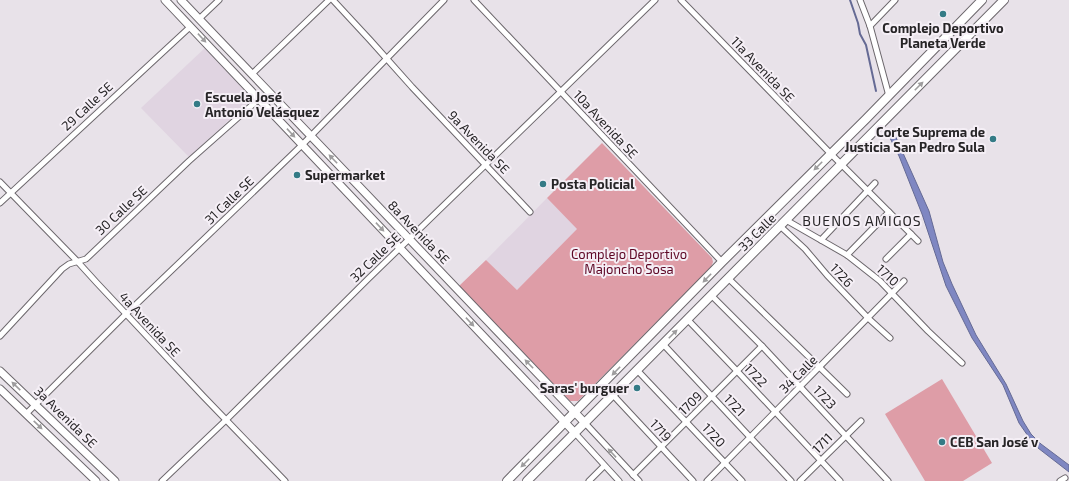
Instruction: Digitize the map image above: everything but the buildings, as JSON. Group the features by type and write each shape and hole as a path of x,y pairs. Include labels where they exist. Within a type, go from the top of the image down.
{"main road":[{"name":"33 Calle","path":"507,481 722,262 889,96 982,0"},
{"name":"33 Calle","path":"527,481 1004,0"}],"street":[{"name":"8a Avenida SE","path":"165,0 565,422 619,481"},
{"name":"8a Avenida SE","path":"181,0 639,481"},
{"path":"199,19 219,0"},
{"path":"252,74 329,0"},
{"path":"333,0 387,58"},
{"name":"31 Calle SE","path":"26,414 126,314 302,145 444,0"},
{"name":"10a Avenida SE","path":"474,0 722,262"},
{"name":"32 Calle SE","path":"162,481 656,0"},
{"name":"11a Avenida SE","path":"680,0 918,241"},
{"path":"860,0 870,26 889,96"},
{"path":"870,26 895,0"},
{"name":"29 Calle SE","path":"0,203 190,26"},
{"name":"9a Avenida SE","path":"387,58 412,87 530,212"},
{"name":"30 Calle SE","path":"0,336 62,269 69,264 86,259 189,161 259,99"},
{"name":"4a Avenida SE","path":"0,182 77,261 285,481"},
{"path":"821,240 875,183"},
{"path":"847,255 889,212"},
{"name":"1710","path":"783,223 821,240 847,255 880,281 928,331 962,363"},
{"name":"1726","path":"783,223 827,275 868,318 890,338"},
{"path":"886,259 911,234"},
{"path":"728,278 847,394"},
{"name":"34 Calle","path":"707,481 904,281"},
{"name":"1723","path":"711,295 762,346 887,481"},
{"name":"1722","path":"687,319 840,481"},
{"name":"1721","path":"663,344 791,481"},
{"name":"1709","path":"633,475 762,346"},
{"name":"1720","path":"637,370 742,481"},
{"name":"3a Avenida SE","path":"0,371 115,481"},
{"name":"3a Avenida SE","path":"0,389 96,481"},
{"name":"1719","path":"613,395 693,481"},
{"name":"1711","path":"800,481 860,421"},
{"path":"589,481 604,466"}],"shaded area":[{"name":"Escuela José Antonio Velásquez","path":"205,48 252,99 189,157 141,108"},
{"path":"547,198 578,229 517,290 486,260"}],"green space":[{"name":"Complejo Deportivo Majoncho Sosa","path":"602,143 712,258 713,262 711,267 578,401 570,401 459,286 486,260 517,290 577,229 547,198"},
{"path":"942,379 992,463 963,481 925,481 885,414"}],"water":[{"path":"892,132 894,133 929,211 943,262 976,335 1006,384 1023,421 1031,434 1041,444 1069,465 1069,472 1038,448 1028,436 1019,423 1003,385 972,338 946,286 922,214 899,156 889,136"}],"waterway":[{"path":"850,0 860,34 866,45 876,91"}],"place":[{"name":"Complejo Deportivo Planeta Verde","path":"943,14"},
{"name":"Escuela José Antonio Velásquez","path":"197,104"},
{"name":"Corte Suprema de Justicia San Pedro Sula","path":"993,139"},
{"name":"Supermarket","path":"297,175"},
{"name":"Posta Policial","path":"543,184"},
{"name":"Saras' burguer","path":"637,388"},
{"name":"CEB San José v","path":"942,442"}],"district":[{"name":"BUENOS AMIGOS","path":"862,220"}]}
